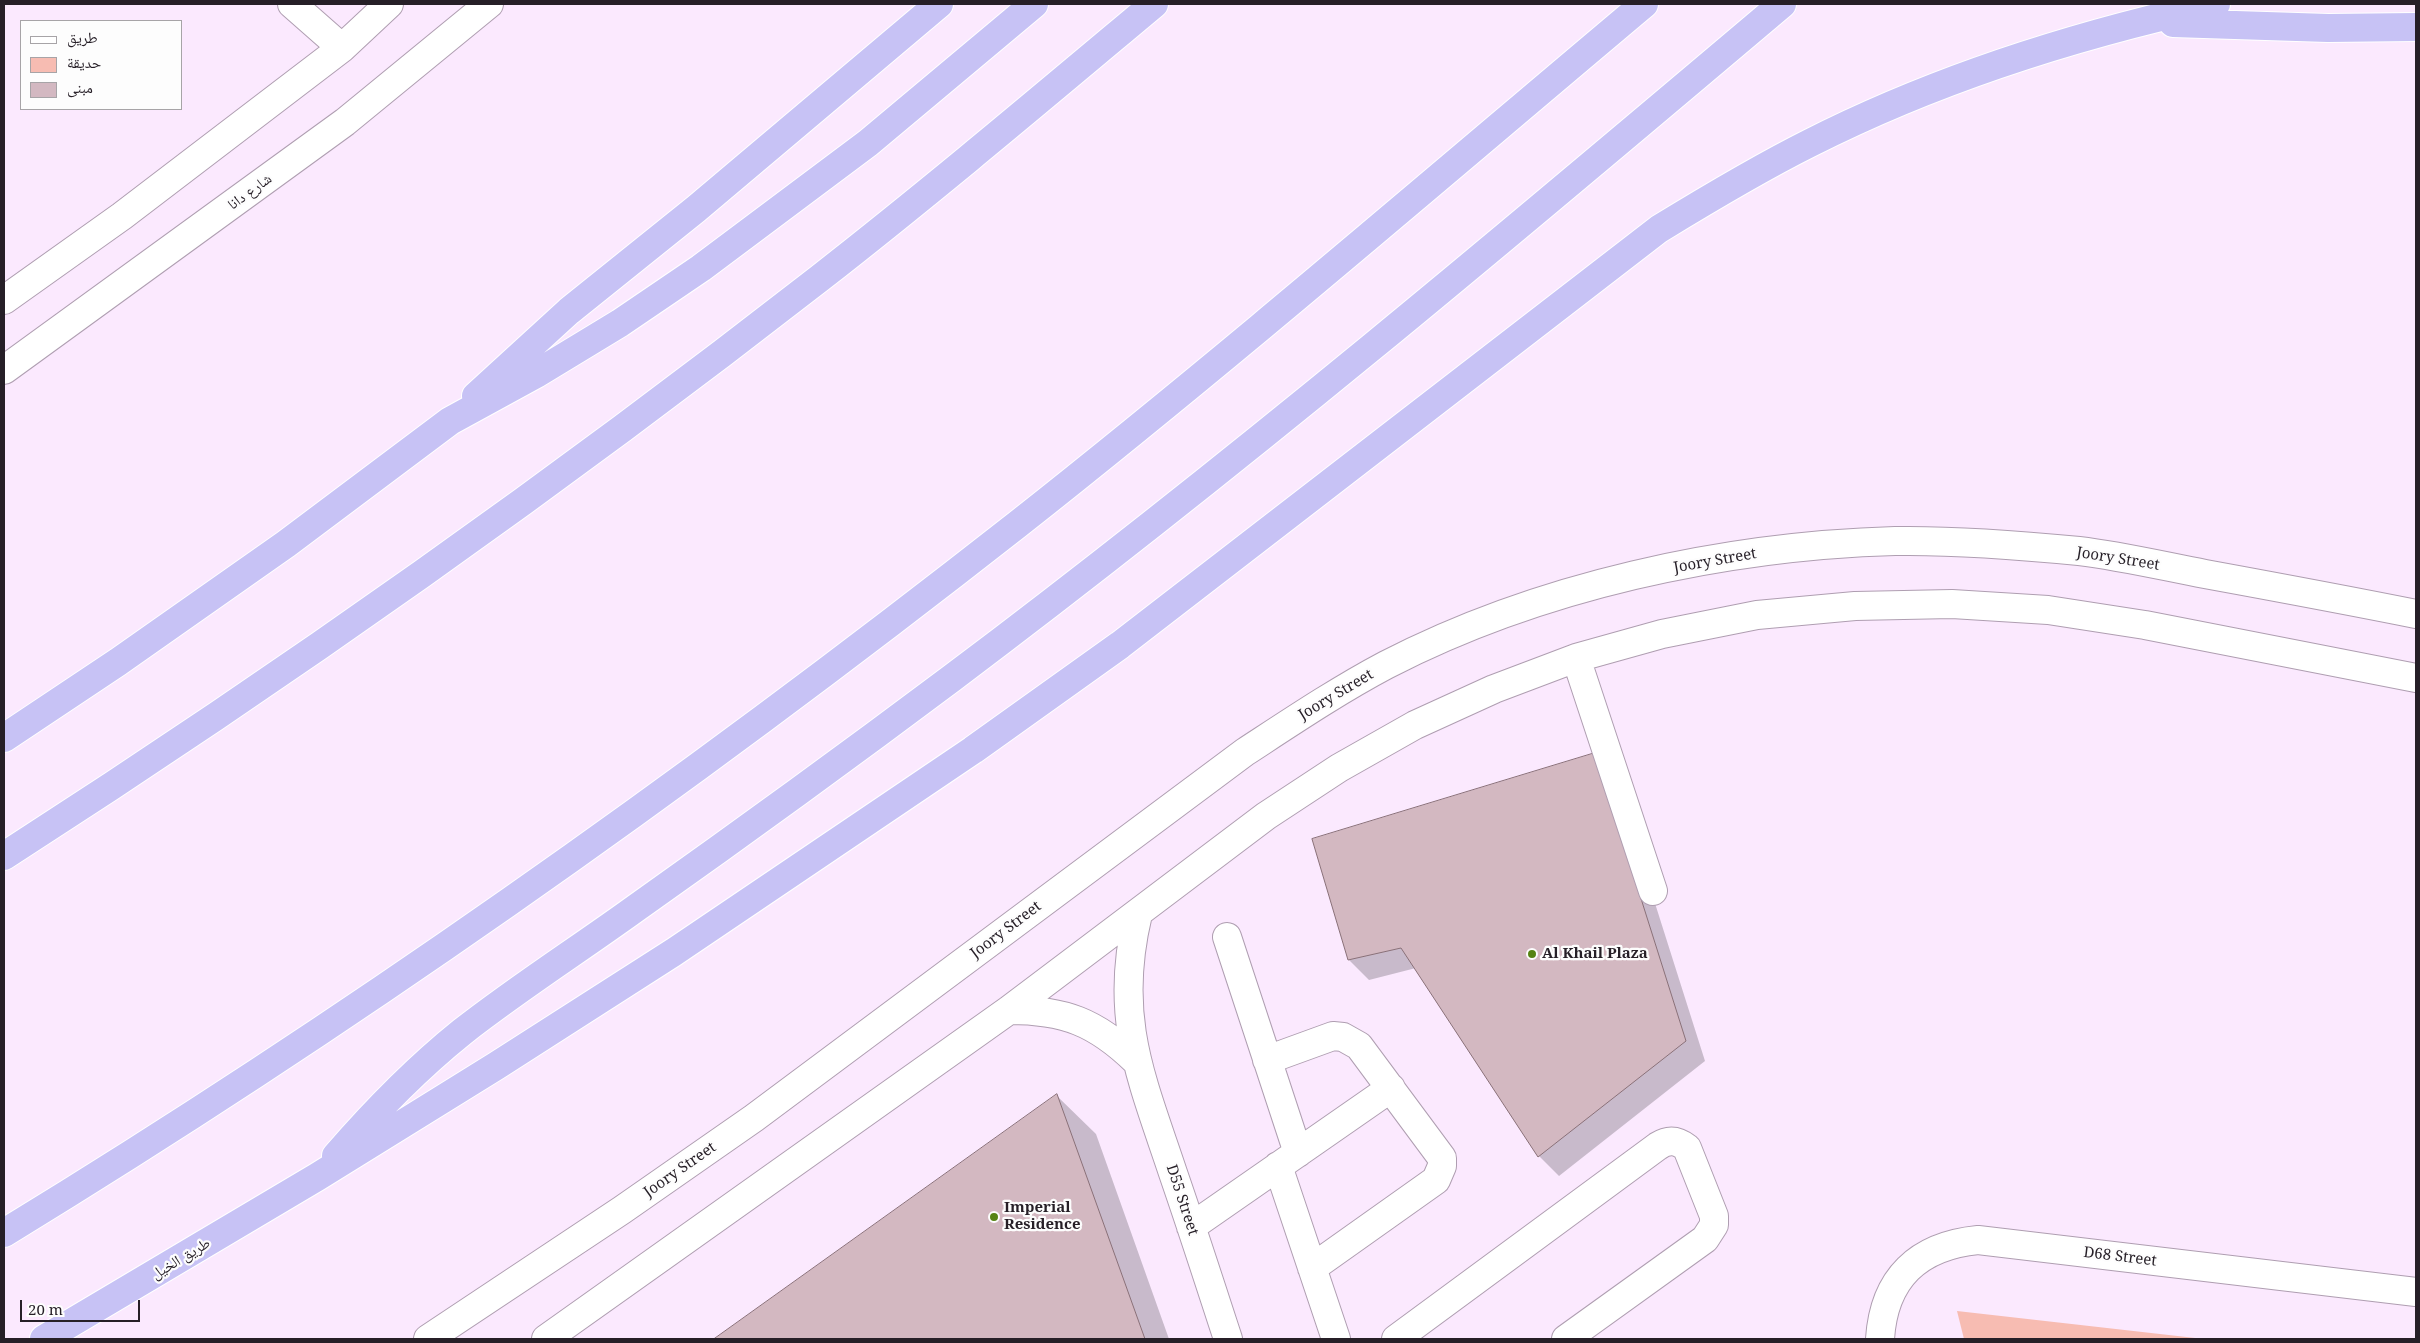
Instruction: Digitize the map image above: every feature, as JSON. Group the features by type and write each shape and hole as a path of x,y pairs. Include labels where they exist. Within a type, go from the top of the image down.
{"highway":[{"path":"450,422 508,365 569,311 696,209 939,4"},
{"path":"4,738 118,662 286,544 450,422 536,374 620,323 701,268 868,143 1034,4"},
{"path":"4,856 243,698 430,569 629,424 829,270 1017,119 1154,4"},
{"path":"4,1232 264,1069 452,943 636,812 828,670 1018,524 1203,374 1644,4"},
{"path":"317,1177 361,1127 408,1079 458,1035 511,994 567,958 953,678 1142,532 1496,247 1782,4"},
{"path":"2136,21 2216,4"},
{"path":"2136,21 2328,28 2416,27"},
{"name":"طريق الخيل","path":"44,1339 317,1177 674,952 973,750 1120,646 1659,229 1733,184 1802,147 1890,106 1970,73 2053,45 2136,21"}],"street":[{"path":"292,4 342,48"},
{"path":"4,300 122,216 342,48 389,4"},
{"name":"شارع دانا","path":"4,370 345,122 489,4"},
{"name":"Joory Street","path":"428,1339 622,1210 754,1118 1238,758 1299,716 1387,665 1462,631 1523,608 1620,580 1712,560 1804,547 1896,541 1989,544 2082,552 2416,614"},
{"path":"546,1339 1009,1010 1266,816 1339,768 1415,725 1494,689 1576,658 1662,634 1757,615 1854,606 1952,604 2048,610 2145,624 2416,678"},
{"path":"1576,658 1653,891"},
{"name":"D55 Street","path":"1138,914 1131,943 1127,983 1130,1032 1136,1061 1228,1339"},
{"path":"1227,937 1267,1060 1312,1268 1336,1339"},
{"name":"D55 Street","path":"1009,1010 1038,1010 1066,1015 1092,1026 1116,1042 1136,1061"},
{"path":"1267,1060 1324,1038 1343,1036 1359,1046 1442,1158 1440,1174 1436,1180 1312,1268"},
{"path":"1191,1227 1391,1088"},
{"path":"1396,1339 1658,1146 1673,1140 1681,1143 1688,1148 1714,1216 1710,1232 1705,1239 1566,1339"},
{"name":"D68 Street","path":"1880,1339 1882,1316 1889,1295 1900,1277 1916,1261 1935,1249 1956,1242 1978,1240 2416,1292"}],"green space":[{"path":"1957,1311 2204,1339 1964,1339"}],"building":[{"name":"Al Khail Plaza","path":"1595,753 1686,1041 1538,1157 1401,948 1348,960 1312,839"},
{"name":"Imperial Residence","path":"1057,1094 1145,1339 714,1339"}],"place":[{"name":"Al Khail Plaza","path":"1532,954"},
{"name":"Imperial Residence","path":"994,1217"}]}
